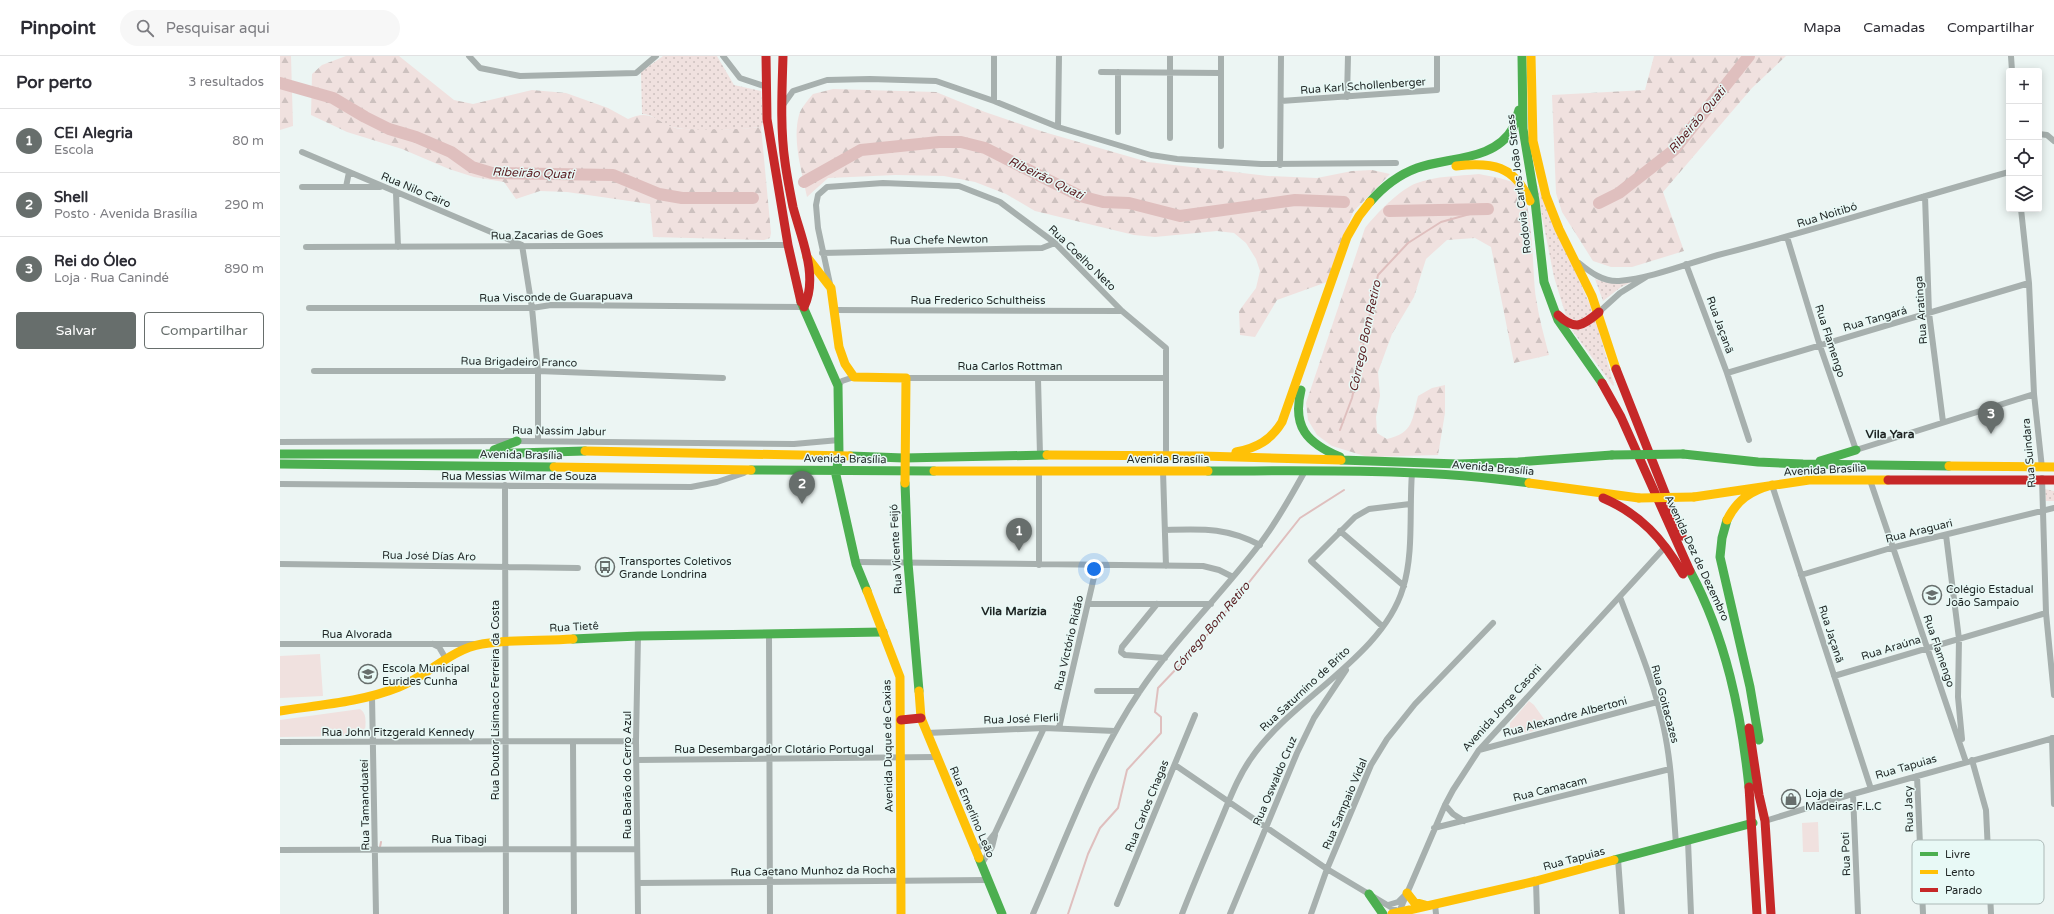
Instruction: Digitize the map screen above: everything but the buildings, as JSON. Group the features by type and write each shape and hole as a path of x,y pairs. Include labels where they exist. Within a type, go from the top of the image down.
{"main road":[{"name":"Avenida Duque de Caxias","path":"766,56 767,119 788,245 804,307 838,386 839,454 836,475 855,562 900,677 901,914"},
{"path":"783,56 782,106 785,161 793,206 807,257 810,287 809,297 804,307"},
{"name":"Rodovia Carlos João Strass","path":"1522,56 1523,127 1544,280 1552,308"},
{"name":"Rodovia Carlos João Strass","path":"1531,56 1531,116 1535,155 1546,196 1599,312"},
{"path":"1202,456 1255,448 1267,442 1276,432 1292,396 1347,237 1355,220 1365,207 1386,186 1415,169 1440,161 1479,154 1494,148 1512,130 1519,113 1522,97"},
{"path":"1349,460 1331,454 1310,441 1304,433 1297,411 1298,396 1352,239 1371,210 1381,200 1402,184 1426,172 1467,164 1489,165 1508,170 1517,177 1526,192 1537,223"},
{"path":"807,257 831,288 833,310 840,347 845,364 854,377"},
{"path":"1552,308 1564,321 1577,326 1585,325 1599,312"},
{"name":"Avenida Dez de Dezembro","path":"1552,308 1568,337 1593,367 1612,399 1678,546 1714,619 1738,712 1745,752 1753,823 1757,914"},
{"name":"Avenida Dez de Dezembro","path":"1599,312 1624,394 1684,541 1721,618 1745,709 1765,821 1771,914"},
{"name":"Rua Carlos Rottman","path":"854,377 906,378"},
{"name":"Rua Vicente Feijó","path":"906,378 904,471 908,563 921,718"},
{"path":"486,454 517,441"},
{"path":"794,444 817,454"},
{"path":"1803,464 1856,450"},
{"name":"Avenida Brasília","path":"280,452 292,454 486,454 569,451 839,454 904,458 1040,455 1202,456 1489,463 1612,455 1683,454 1758,462 1803,464 2054,467"},
{"name":"Avenida Brasília","path":"280,464 836,471 1305,471 1412,474 1501,479 1583,492 1639,498 1694,497 1809,480 1870,479 2050,482"},
{"path":"1765,821 1766,802 1752,694 1720,557 1720,541 1724,527 1739,502 1752,492 1772,485"},
{"path":"1583,492 1606,500 1644,520 1666,545 1702,610 1715,642 1736,746 1746,810 1753,823"},
{"name":"Rua Tietê","path":"280,711 372,696 399,687 417,678 444,656 458,648 481,644 638,636 883,632"},
{"path":"900,677 916,671"},
{"path":"901,720 921,718"},
{"name":"Rua Emerlino Leão","path":"921,718 1002,914"},
{"name":"Rua Tapuias","path":"1395,911 1432,905 1536,881 1753,823"},
{"path":"1407,893 1414,902 1432,905"},
{"path":"1369,894 1383,914"}],"street":[{"path":"469,56 480,68 520,76 636,73 656,56"},
{"path":"723,56 740,78 766,86"},
{"path":"994,56 994,101"},
{"path":"1058,127 1059,56"},
{"path":"1170,56 1170,138"},
{"path":"1221,56 1221,146"},
{"path":"1280,165 1281,56"},
{"path":"1346,97 1348,56"},
{"name":"Rua Karl Schollenberger","path":"1281,102 1437,90 1437,56"},
{"path":"2011,56 2012,68"},
{"path":"1101,72 1221,73"},
{"path":"1118,72 1118,132"},
{"path":"782,106 793,91 827,80 870,78 936,81 994,101 1058,127 1151,155 1280,165 1396,163"},
{"path":"2042,134 2047,135 2054,141"},
{"name":"Rua Nilo Cairo","path":"302,152 522,245"},
{"path":"346,187 349,172"},
{"name":"Rua Noitibó","path":"1574,259 1595,275 1606,279 1619,281 1787,238 2006,173"},
{"name":"Rua Coelho Neto","path":"822,253 816,205 818,195 827,187 883,183 959,186 1000,202 1055,243 1122,311 1166,348 1166,456"},
{"path":"302,187 383,187"},
{"path":"396,193 398,246"},
{"name":"Rua Aratinga","path":"1925,196 1930,313 1943,422"},
{"name":"Rua Suindara","path":"2021,212 2029,284 2034,394 2042,467 2050,482 2042,509 2046,613 2054,695"},
{"name":"Rua Flamengo","path":"1787,238 1820,346 1856,450"},
{"name":"Rua Chefe Newton","path":"822,253 1042,248 1055,243"},
{"path":"522,245 532,308 538,372 538,441"},
{"name":"Rua Zacarias de Goes","path":"306,246 788,245"},
{"path":"822,253 831,288"},
{"name":"Rua Jaçanã","path":"1686,264 1727,373 1749,440"},
{"name":"Rua Noitibó","path":"1599,312 1620,293 1650,274"},
{"name":"Rua Tangará","path":"1727,373 2029,284"},
{"name":"Rua Visconde de Guarapuava","path":"309,308 532,308 551,305 804,307"},
{"name":"Rua Frederico Schultheiss","path":"833,310 1122,311"},
{"name":"Rua Brigadeiro Franco","path":"314,371 538,372 723,378"},
{"path":"838,386 842,381 854,377"},
{"name":"Rua Carlos Rottman","path":"906,378 1166,378"},
{"path":"1038,379 1040,455"},
{"path":"1856,450 2034,394"},
{"name":"Rua Nassim Jabur","path":"280,442 538,441 794,444 838,440"},
{"name":"Rua Messias Wilmar de Souza","path":"280,484 691,487 717,482 756,469"},
{"path":"1039,471 1039,565"},
{"path":"1163,471 1166,566"},
{"path":"1033,914 1091,781 1115,731 1140,691 1165,658 1260,545 1305,471"},
{"name":"Rua Saturnino de Brito","path":"1182,914 1228,802 1251,758 1268,736 1351,662 1382,626 1398,601 1404,586 1408,556 1412,474"},
{"name":"Rua Flamengo","path":"1870,479 1892,548 1986,810 1987,840"},
{"name":"Rua Doutor Lisímaco Ferreira da Costa","path":"505,485 506,914"},
{"name":"Rua Jaçanã","path":"1772,485 1871,789"},
{"path":"1382,626 1311,561 1355,516 1369,509 1410,504"},
{"name":"Rua Araguari","path":"1801,575 1892,548 2042,509 2054,508"},
{"path":"1165,530 1210,529 1228,531 1243,536 1260,545"},
{"path":"1340,531 1404,586"},
{"path":"1946,535 1959,639 1958,697 1963,749"},
{"name":"Avenida Jorge Casoni","path":"1395,911 1407,893 1445,805 1479,750 1666,545"},
{"path":"855,562 1039,565 1097,564 1211,567 1233,577"},
{"name":"Rua José Días Aro","path":"280,564 578,568"},
{"name":"Rua Victório Ridão","path":"1059,728 1097,564"},
{"name":"Rua Goitacazes","path":"1620,597 1657,702 1664,728 1670,769 1676,844"},
{"path":"1088,604 1211,604"},
{"path":"1157,604 1122,647 1120,652 1125,655 1165,658"},
{"name":"Rua Araúna","path":"1834,676 2046,613"},
{"name":"Rua Sampaio Vidal","path":"1311,914 1327,869 1371,765 1387,739 1415,704 1494,623"},
{"path":"769,635 770,914"},
{"name":"Rua Barão do Cerro Azul","path":"638,636 636,741 638,914"},
{"name":"Rua Alvorada","path":"280,644 444,644 458,648"},
{"path":"433,644 444,656"},
{"path":"444,644 444,656"},
{"name":"Rua Oswaldo Cruz","path":"1230,914 1314,718 1351,662"},
{"path":"1097,691 1140,691"},
{"name":"Rua Tamanduateí","path":"372,696 376,914"},
{"path":"1945,699 1954,700 1958,697"},
{"name":"Rua Alexandre Albertoni","path":"1479,750 1657,702"},
{"name":"Rua Carlos Chagas","path":"1117,904 1195,715"},
{"path":"981,865 992,847 995,833 1044,728"},
{"name":"Rua José FIerli","path":"926,732 1044,728 1115,731"},
{"path":"2053,738 2054,804"},
{"name":"Rua Tapuias","path":"1765,821 1853,794 2053,738"},
{"name":"Rua John Fitzgerald Kennedy","path":"280,742 636,741"},
{"path":"573,742 574,914"},
{"name":"Rua Desembargador Clotário Portugal","path":"636,760 936,757"},
{"path":"1175,765 1327,869 1395,911 1398,902 1407,893"},
{"name":"Rua Camacam","path":"1434,828 1670,769"},
{"name":"Rua Jacy","path":"1917,776 1920,840"},
{"name":"Rua Poti","path":"1853,794 1858,914"},
{"path":"1445,805 1453,814 1464,821"},
{"path":"975,850 987,843 995,833"},
{"path":"1688,841 1691,914"},
{"name":"Rua Tibagi","path":"280,850 505,848 637,849"},
{"path":"1618,859 1622,914"},
{"name":"Rua Caetano Munhoz da Rocha","path":"638,883 988,880"},
{"path":"1536,881 1537,914"},
{"name":"Rua Jacy","path":"1923,904 1923,914"},
{"name":"Rua Flamengo","path":"1991,904 1991,914"},
{"path":"1432,905 1436,914"}],"green space":[{"path":"280,56 291,56 293,126 280,130"},
{"path":"346,56 399,56 454,100 473,104 532,90 566,93 608,108 628,119 644,115 651,116 675,128 713,130 761,127 771,233 770,238 764,240 653,237 650,204 567,192 540,191 516,199 504,182 474,177 449,169 402,149 347,132 311,115 312,74 322,65"},
{"path":"663,56 717,56 734,85 761,91 763,123 761,127 716,130 681,129 668,126 646,114 642,114 641,72"},
{"path":"1654,56 1786,56 1752,88 1663,192 1684,251 1632,267 1611,267 1593,261 1562,212 1556,193 1552,95 1645,90"},
{"path":"833,89 936,92 985,112 1044,132 1148,162 1268,176 1317,178 1352,171 1372,170 1390,174 1353,212 1327,282 1277,300 1255,337 1240,335 1239,311 1256,288 1260,271 1256,259 1246,243 1234,233 1217,231 1155,237 1134,235 1035,211 1006,194 975,182 944,176 896,175 828,178 807,197 800,167 797,145 797,125 799,115 813,94"},
{"path":"1479,174 1500,178 1511,182 1519,187 1524,195 1532,240 1536,298 1549,355 1514,363 1491,247 1475,238 1447,240 1426,259 1414,297 1392,334 1378,372 1380,396 1376,417 1377,433 1387,439 1396,436 1407,429 1410,424 1413,418 1418,396 1432,388 1445,385 1445,413 1438,455 1368,457 1332,446 1317,435 1308,420 1306,403 1365,228 1389,202 1410,186 1432,179"},
{"path":"1535,181 1591,307 1592,313 1576,322 1566,316 1554,277"},
{"path":"1595,279 1606,282 1621,282 1638,279 1621,287 1603,301"},
{"path":"1596,320 1614,385 1613,386 1572,330"},
{"path":"2045,489 2054,491 2054,501 2046,501"},
{"path":"320,654 323,696 280,698 280,656"},
{"path":"1529,701 1534,705 1549,726 1523,733 1514,731 1510,728 1510,723"},
{"path":"360,709 363,711 366,720 365,734 363,736 280,737 280,720"},
{"path":"1818,822 1819,852 1803,852 1802,823"}],"waterway":[{"name":"Ribeirão Quati","path":"1599,203 1619,193 1674,150 1749,56"},
{"name":"Ribeirão Quati","path":"280,83 333,98 389,129 416,137 451,152 472,167 492,173 613,175 659,194 682,198 753,198"},
{"name":"Ribeirão Quati","path":"804,182 861,150 939,142 961,142 985,148 1080,196 1103,202 1129,203 1180,216 1295,200 1344,202"},
{"name":"Córrego Bom Retiro","path":"1340,430 1352,398 1378,275 1408,243 1441,222 1488,209"},
{"name":"Ribeirão Quati","path":"1389,211 1488,209"},
{"name":"Córrego Bom Retiro","path":"1068,914 1088,854 1100,828 1118,808 1127,770 1161,733 1161,717 1155,712 1158,688 1200,644 1300,518 1344,490"},
{"path":"380,847 381,842"}],"traffic: fast":[{"path":"1522,56 1523,129 1535,201 1544,282 1558,320 1602,383"},
{"path":"1370,202 1391,182 1403,174 1429,164 1470,156 1495,147 1505,139 1513,128 1519,110"},
{"path":"801,302 838,386 839,454 836,475 856,564 867,591"},
{"path":"1301,390 1299,414 1301,424 1305,432 1319,446 1340,457"},
{"path":"494,450 517,441"},
{"path":"1820,461 1856,450"},
{"path":"280,454 486,454 585,451"},
{"path":"1683,454 1758,462 1949,466"},
{"path":"1612,455 1683,454"},
{"path":"850,456 904,458 1047,455"},
{"path":"1341,460 1458,464 1518,462 1612,455"},
{"path":"280,464 554,467"},
{"path":"751,470 934,471"},
{"path":"1208,471 1369,471 1449,475 1529,483"},
{"path":"905,483 908,563 919,691"},
{"path":"1727,520 1722,538 1720,557 1750,687 1759,740"},
{"path":"1690,571 1703,596 1713,622 1730,676 1746,759 1749,787"},
{"path":"573,639 638,636 883,632"},
{"path":"1614,860 1753,823"},
{"path":"979,858 1002,914"},
{"path":"1369,894 1383,914"}],"traffic: slow":[{"path":"1531,56 1533,141 1546,196 1559,229 1592,296 1616,369"},
{"path":"1456,166 1480,165 1500,168 1517,180 1524,189 1530,201"},
{"path":"1236,452 1263,442 1273,434 1282,422 1347,237 1359,216 1370,202"},
{"path":"807,257 831,288 839,347 845,364 854,377 906,378 905,483"},
{"path":"585,451 850,456"},
{"path":"1047,455 1202,456 1341,460"},
{"path":"1949,466 2054,467"},
{"path":"554,467 751,470"},
{"path":"934,471 1208,471"},
{"path":"1694,497 1809,480 1888,480"},
{"path":"1529,483 1639,498"},
{"path":"1727,520 1735,507 1745,497 1757,490 1772,485"},
{"path":"1639,498 1694,497"},
{"path":"867,591 900,677 901,914"},
{"path":"280,711 355,700 385,692 409,682 460,651 482,644 492,642 573,639"},
{"path":"919,691 921,718 979,858"},
{"path":"1392,914 1536,881 1614,860"},
{"path":"1407,893 1414,902 1425,905"}],"traffic: jam":[{"path":"766,56 767,119 788,245 801,302"},
{"path":"783,56 783,149 793,207 804,244 809,270 810,283 804,307"},
{"path":"1558,315 1569,323 1579,325 1588,321 1599,312"},
{"path":"1616,369 1682,536"},
{"path":"1602,383 1621,417 1690,571"},
{"path":"1888,480 2054,480"},
{"path":"1603,498 1628,512 1649,529 1659,539 1683,574"},
{"path":"901,720 921,718"},
{"path":"1749,728 1759,795 1765,821 1771,914"},
{"path":"1749,787 1757,914"}],"place":[{"name":"Rei do Óleo","path":"1991,434"},
{"name":"Shell","path":"802,504"},
{"name":"CEI Alegria","path":"1019,551"},
{"name":"Transportes Coletivos Grande Londrina","path":"605,567"},
{"name":"Colégio Estadual João Sampaio","path":"1932,595"},
{"name":"Escola Municipal Eurides Cunha","path":"368,674"},
{"name":"Loja de Madeiras F.L.C","path":"1791,799"}],"district":[{"name":"Vila Yara","path":"1890,434"},
{"name":"Vila Marízia","path":"1014,611"}]}
